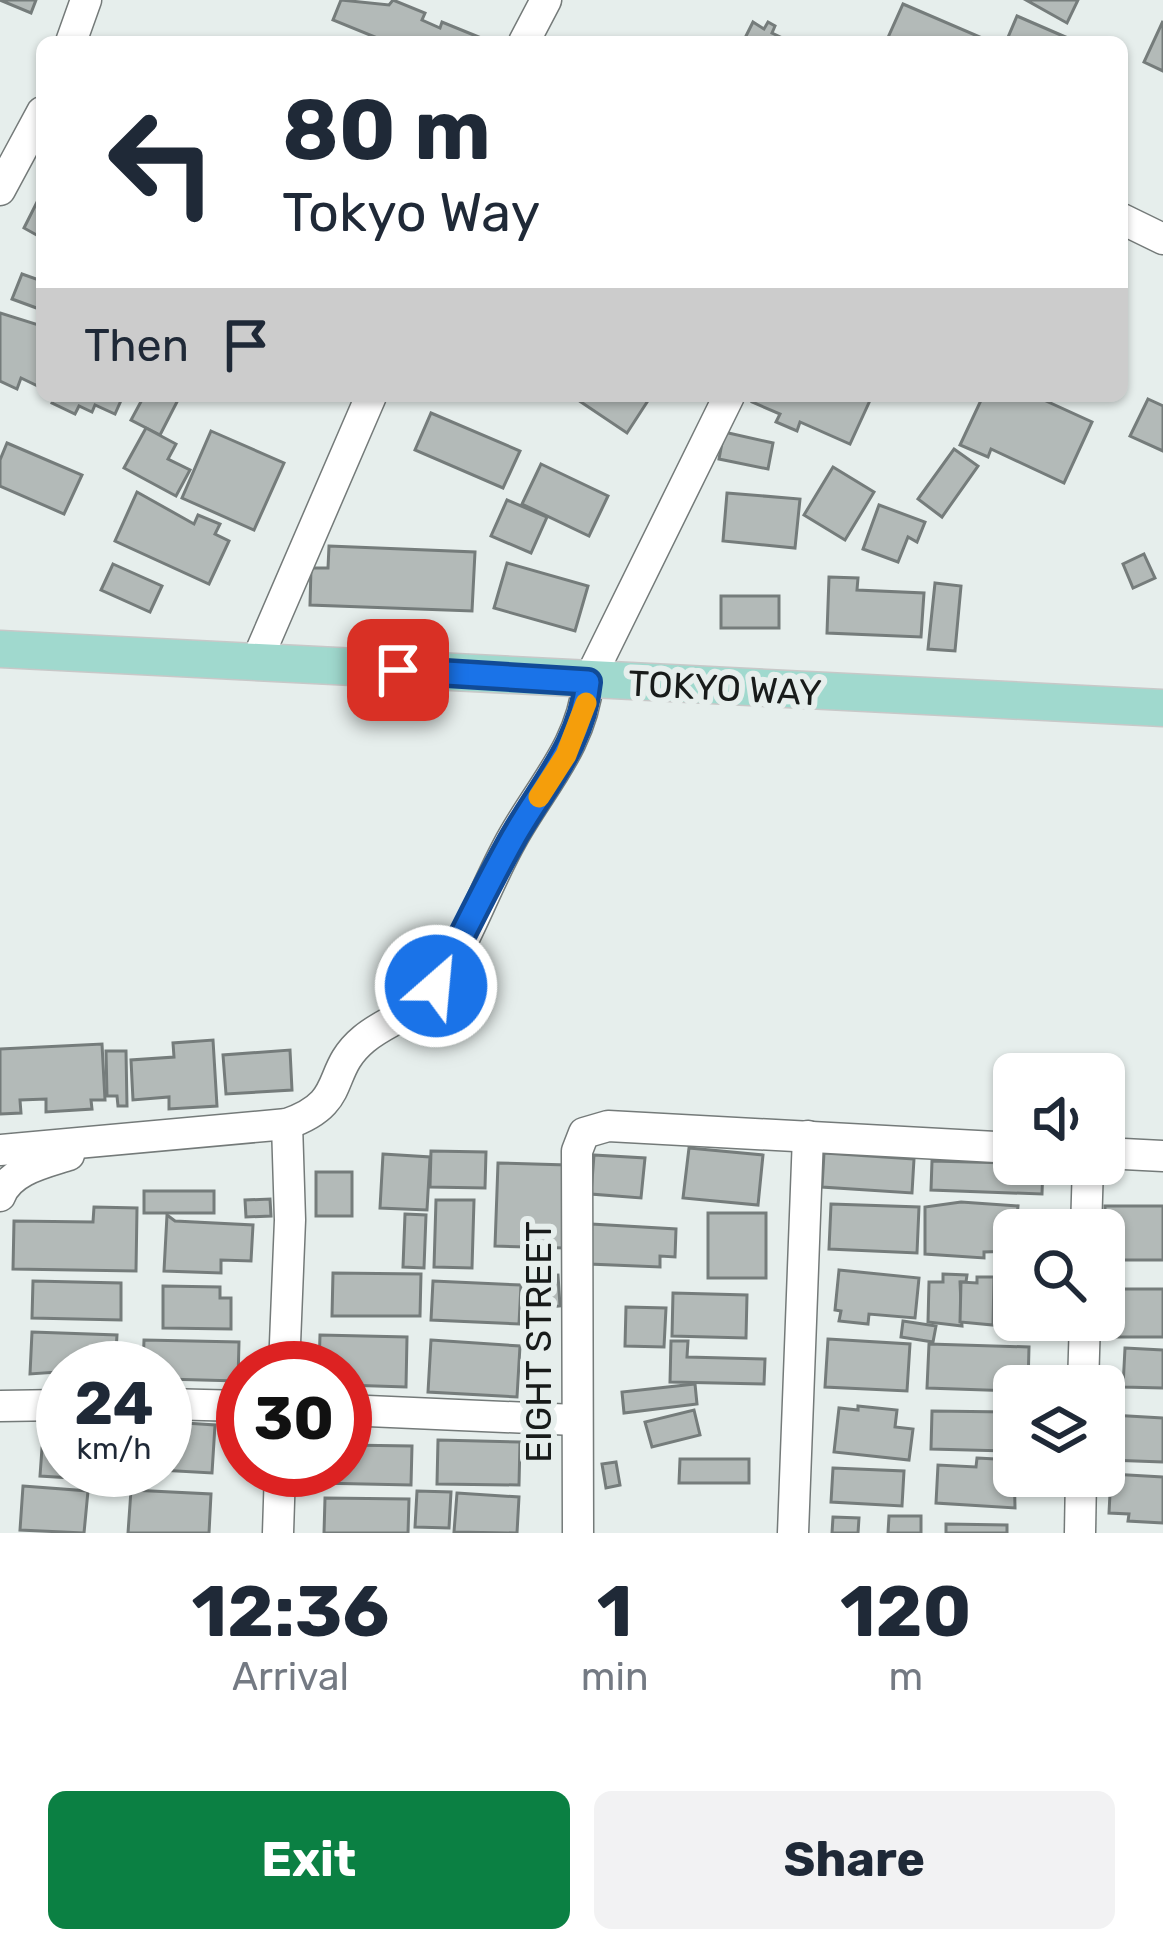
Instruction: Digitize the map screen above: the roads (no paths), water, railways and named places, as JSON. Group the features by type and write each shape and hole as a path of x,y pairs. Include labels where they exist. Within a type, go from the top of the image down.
{"main road":[{"name":"TOKYO WAY","path":"0,650 1163,708"}],"street":[{"path":"73,36 86,0"},
{"path":"527,36 546,0"},
{"path":"0,190 36,123"},
{"path":"1128,222 1163,239"},
{"path":"256,661 368,402"},
{"path":"0,1150 287,1124 315,1114 330,1099 343,1067 364,1039 402,1020 436,986 514,836 566,755 585,716 588,682 727,402"},
{"path":"285,1341 290,1220 287,1124"},
{"name":"EIGHT STREET","path":"578,1533 577,1151 584,1132 608,1126 808,1136"},
{"path":"793,1533 808,1136 993,1147"},
{"path":"2,1188 33,1167 123,1138"},
{"path":"1125,1154 1163,1156"},
{"path":"0,1406 36,1405"},
{"path":"372,1411 575,1420"},
{"path":"278,1533 279,1497"},
{"path":"1080,1533 1081,1497"}]}
